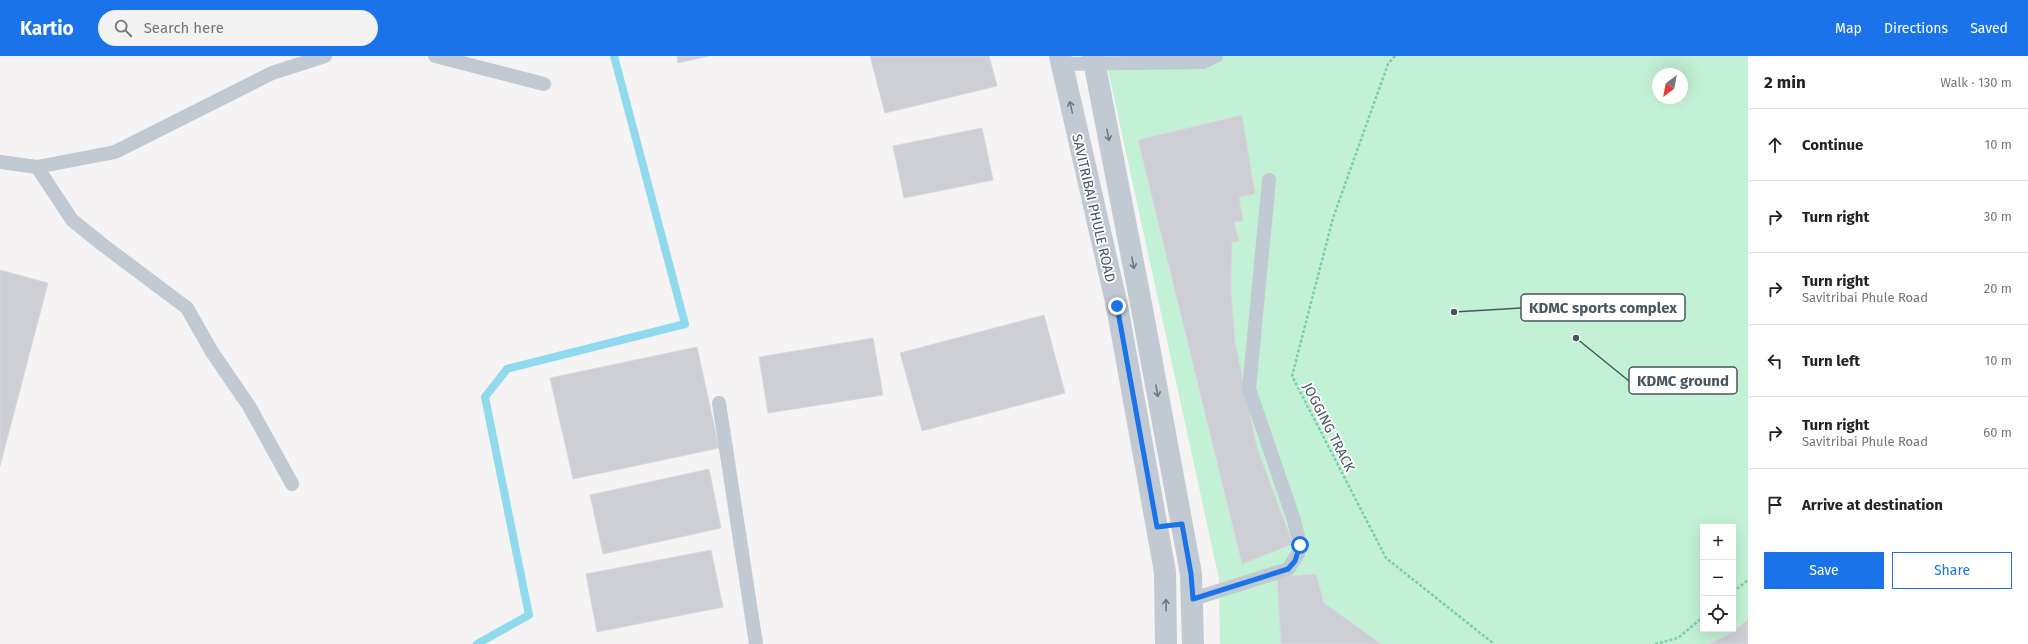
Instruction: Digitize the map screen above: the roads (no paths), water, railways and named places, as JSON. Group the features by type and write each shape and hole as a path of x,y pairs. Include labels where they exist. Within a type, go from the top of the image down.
{"street":[{"name":"SAVITRIBAI PHULE ROAD","path":"1094,59 1191,574 1193,599 1193,644"},
{"name":"SAVITRIBAI PHULE ROAD","path":"1061,60 1117,306 1157,527 1165,572 1166,644"},
{"path":"1157,527 1182,524"}],"lane":[{"path":"0,162 37,167 115,152 272,73 325,56"},
{"path":"435,56 544,84"},
{"path":"1061,60 1094,59 1203,62 1216,56"},
{"path":"37,167 72,220 187,308 212,352 249,406 292,484"},
{"path":"1193,599 1288,569 1298,554 1300,545 1294,520 1249,389 1269,180"},
{"path":"719,403 756,644"}],"waterway":[{"path":"477,644 529,615 485,397 507,369 685,324 614,56"}],"place":[{"name":"KDMC sports complex","path":"1454,312"},
{"name":"KDMC ground","path":"1576,338"}]}
